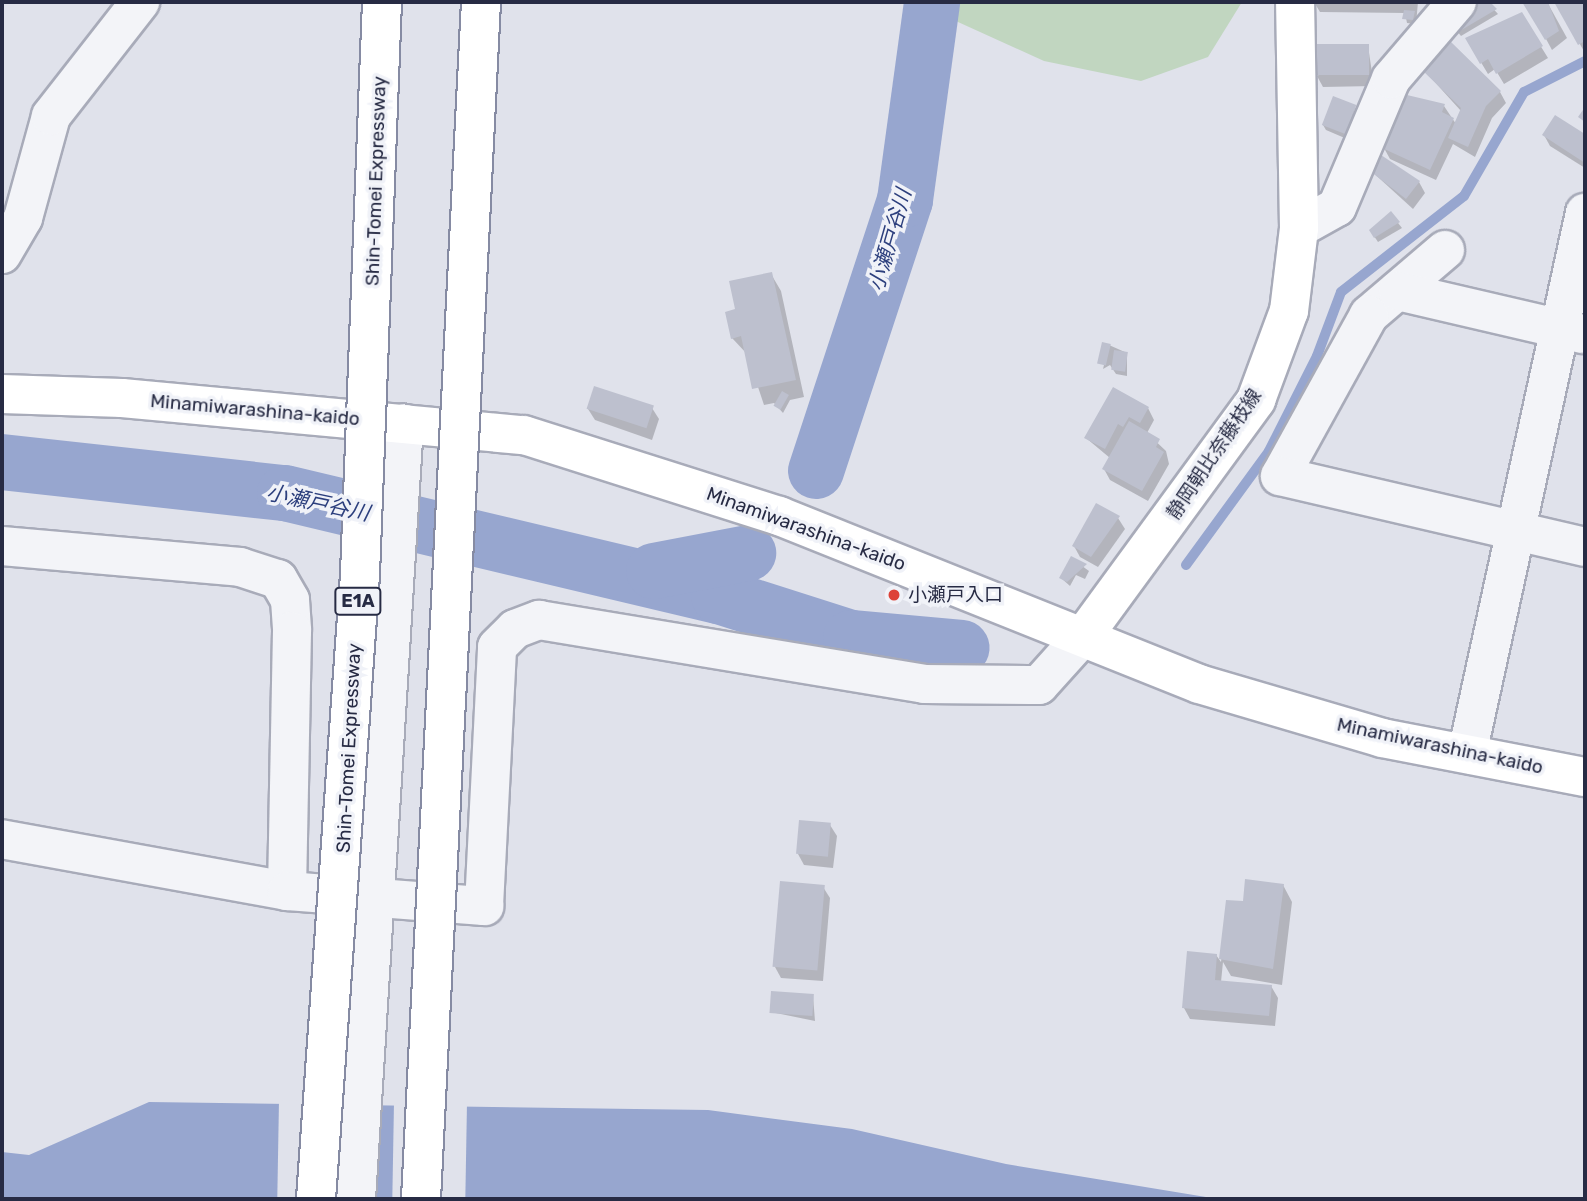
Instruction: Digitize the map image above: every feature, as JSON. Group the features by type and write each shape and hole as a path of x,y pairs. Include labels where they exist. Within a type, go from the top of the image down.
{"main road":[{"name":"Shin-Tomei Expressway","path":"316,1199 360,574 382,2"},
{"path":"421,1199 481,2"},
{"name":"静岡朝比奈藤枝線","path":"1085,634 1256,400 1289,311 1299,228 1295,2"},
{"name":"Minamiwarashina-kaido","path":"2,394 404,423 524,435 779,516 1085,634 1199,684 1382,738 1585,777"}],"street":[{"path":"2,254 12,215 51,116 140,2"},
{"path":"1299,228 1337,207 1391,79 1457,2"},
{"path":"1467,754 1514,531 1572,332 1585,213"},
{"path":"1445,250 1369,315 1280,477 1585,547"},
{"path":"1398,292 1572,332"},
{"path":"356,1199 404,423"},
{"path":"2,546 240,567 278,579 290,600 292,631 287,891"},
{"path":"2,839 287,891 484,906 497,647 515,629 539,620 924,684 1039,685 1085,634"}],"green space":[{"path":"914,2 1242,2 1208,57 1141,81 1044,61"}],"water":[{"path":"149,1102 708,1110 852,1129 1006,1164 1218,1199 2,1199 2,1152 29,1155"}],"pier":[{"path":"279,1100 358,1101 356,1199 277,1199"},
{"path":"394,1102 467,1103 465,1199 392,1199"}],"building":[{"path":"1463,2 1490,2 1497,9 1458,32 1447,20"},
{"path":"1522,2 1548,2 1559,31 1545,40"},
{"path":"1554,2 1585,2 1585,41 1578,45"},
{"path":"1404,10 1415,11 1413,20 1402,19"},
{"path":"1522,12 1543,46 1496,74 1488,59 1480,64 1465,38"},
{"path":"1449,40 1501,91 1486,106 1468,147 1448,138 1461,108 1421,69"},
{"path":"1314,44 1369,44 1369,75 1314,75"},
{"path":"1407,95 1445,104 1442,112 1454,118 1430,170 1382,148"},
{"path":"1333,96 1356,105 1345,134 1322,125"},
{"path":"1585,107 1585,122 1578,117"},
{"path":"1555,115 1585,134 1585,163 1542,135"},
{"path":"1378,153 1420,181 1406,199 1366,168"},
{"path":"1391,211 1400,222 1374,238 1369,230"},
{"path":"772,272 796,380 752,389 741,336 731,339 725,312 735,309 729,281"},
{"path":"1102,342 1111,344 1106,365 1097,363"},
{"path":"1114,350 1128,352 1125,372 1111,370"},
{"path":"594,386 654,405 647,428 587,409"},
{"path":"1113,387 1149,407 1140,423 1129,417 1123,427 1118,424 1105,449 1084,438"},
{"path":"782,391 789,395 780,410 774,406"},
{"path":"1129,421 1160,439 1156,447 1164,452 1142,491 1102,469"},
{"path":"1096,503 1120,516 1091,557 1072,546"},
{"path":"1071,556 1087,564 1067,582 1059,578"},
{"path":"799,820 831,823 828,857 796,854"},
{"path":"1245,879 1284,884 1273,969 1219,959 1226,900 1243,901"},
{"path":"780,881 825,885 817,971 773,967"},
{"path":"1187,951 1217,954 1215,980 1272,985 1269,1016 1182,1008"},
{"path":"771,991 814,994 812,1016 769,1013"}],"waterway":[{"name":"小瀬戸谷川","path":"816,471 905,200 932,2"},
{"path":"1186,565 1269,451 1317,356 1341,292 1464,196 1524,92 1585,61"},
{"name":"小瀬戸谷川","path":"2,462 285,493 719,596 851,638 962,648"},
{"name":"小瀬戸谷川","path":"654,571 748,553"}],"place":[{"name":"小瀬戸入口","path":"894,595"}]}
